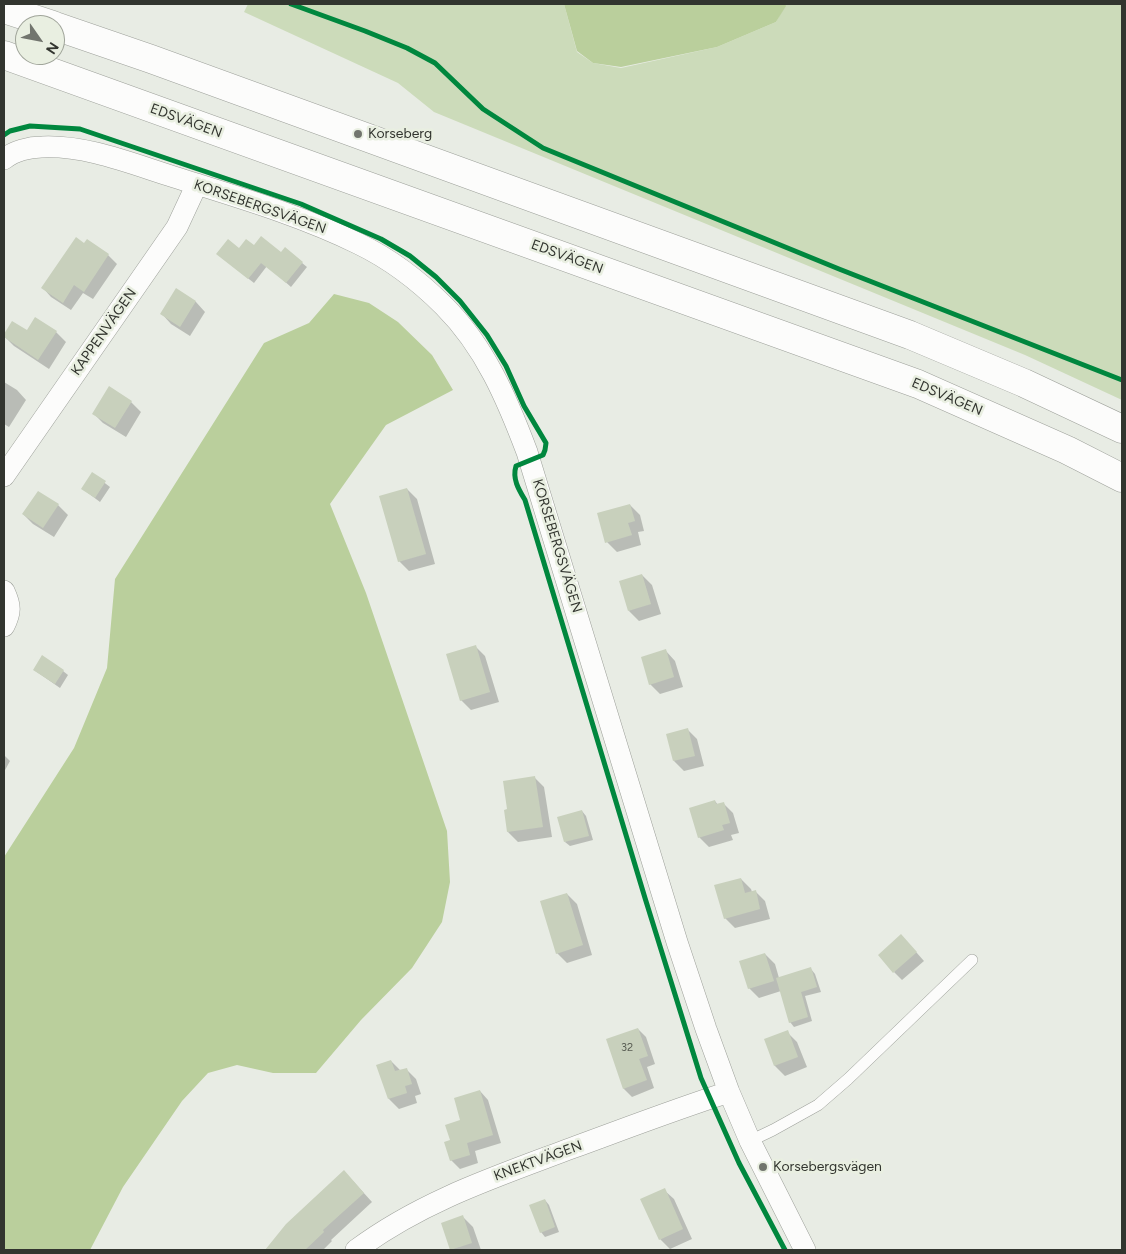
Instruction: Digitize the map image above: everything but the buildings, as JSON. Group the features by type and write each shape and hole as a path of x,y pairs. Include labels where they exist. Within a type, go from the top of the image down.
{"main road":[{"path":"4,9 23,15"},
{"path":"65,29 910,335 1024,383 1122,429"},
{"name":"EDSVÄGEN","path":"4,56 918,384 1067,450 1122,478"}],"street":[{"name":"KORSEBERGSVÄGEN","path":"4,159 21,150 42,146 66,148 110,157 270,207 316,224 359,244 404,272 445,307 472,340 493,372 513,416 536,477 674,933 729,1092 750,1141 806,1250"},
{"name":"KAPPENVÄGEN","path":"4,476 176,228 197,184"},
{"path":"4,591 10,615 4,626"},
{"name":"KNEKTVÄGEN","path":"356,1250 410,1214 465,1188 729,1092"}],"lane":[{"path":"750,1141 818,1104 848,1079 972,960"}],"green space":[{"path":"248,4 564,4 577,52 593,63 621,68 717,47 776,22 786,4 1122,4 1122,400 1025,355 434,112 398,83 244,12"},
{"path":"564,4 785,4 786,6 776,22 717,47 621,67 593,63 577,51"},
{"path":"334,294 369,303 398,322 432,355 453,390 386,425 330,504 366,593 447,831 450,882 442,922 412,968 361,1020 316,1073 273,1073 237,1065 208,1073 182,1101 123,1187 90,1250 4,1250 4,857 74,748 107,668 115,579 264,343 309,323"}],"cycle path":[{"path":"291,4 407,48 435,63 483,109 543,148 839,269 1122,380"},
{"path":"4,135 10,131 30,126 80,129 301,204 381,239 410,256 436,277 460,301 487,335 506,366 524,406 546,443 543,455 516,466 516,480 525,500 701,1078 739,1163 785,1250"}],"place":[{"name":"Korseberg","path":"358,134"},
{"name":"Korsebergsvägen","path":"763,1167"}]}
